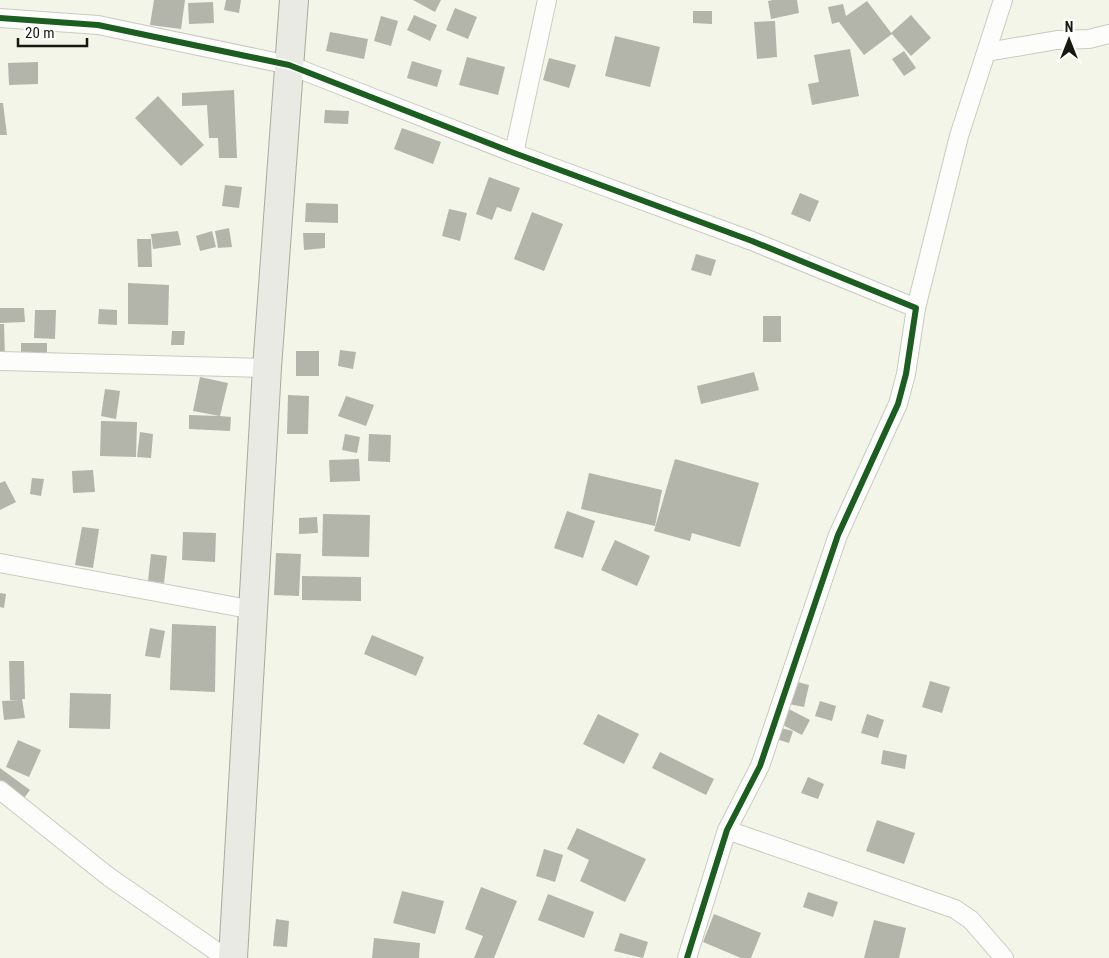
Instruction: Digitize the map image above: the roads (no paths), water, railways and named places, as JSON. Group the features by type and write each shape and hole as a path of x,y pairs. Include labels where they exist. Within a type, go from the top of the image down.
{"main road":[{"path":"232,958 267,368 294,0"}],"street":[{"path":"514,153 547,0"},
{"path":"688,958 727,830 760,766 838,535 898,404 906,374 916,308 958,136 1003,0"},
{"path":"0,18 98,25 289,65 514,153 752,241 916,308"},
{"path":"987,52 1057,40 1089,39 1109,34"},
{"path":"0,361 267,368"},
{"path":"0,563 254,610"},
{"path":"0,790 110,877 226,958"},
{"path":"727,830 955,909 971,920 1004,958"}]}
